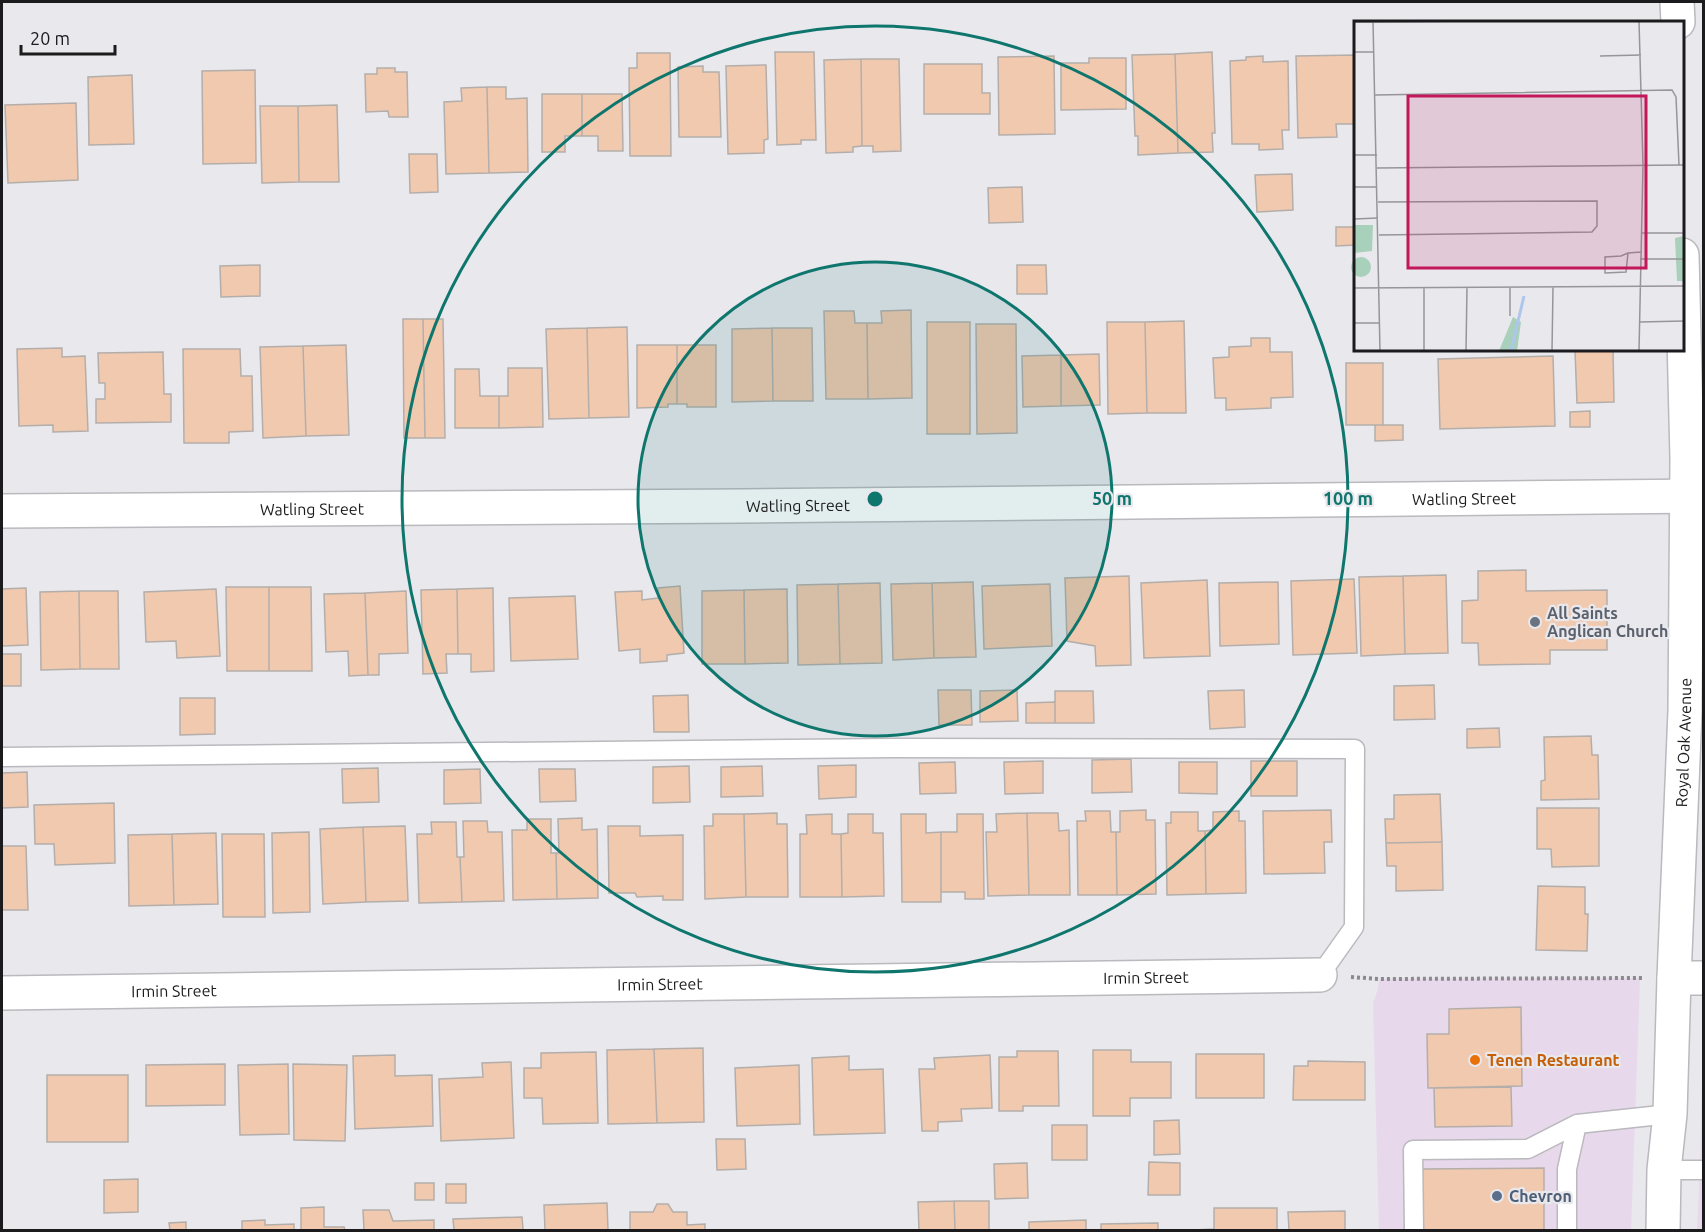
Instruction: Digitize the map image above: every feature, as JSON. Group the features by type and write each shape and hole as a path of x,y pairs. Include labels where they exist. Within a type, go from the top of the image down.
{"street":[{"path":"1677,2 1678,21"},
{"name":"Royal Oak Avenue","path":"1663,1230 1664,1170 1689,978 1685,711 1695,496 1684,275"},
{"name":"Watling Street","path":"2,511 1695,496"},
{"name":"Irmin Street","path":"2,993 1320,975"}],"lane":[{"path":"2,757 905,748 1355,748 1354,927 1320,975"},
{"path":"1414,1230 1413,1150 1528,1149 1577,1124 1670,1114"},
{"path":"1567,1230 1567,1169 1577,1124"},
{"path":"1664,1170 1704,1170"}],"path":[{"path":"1320,975 1379,979 1689,978"}],"shaded area":[{"path":"1640,978 1631,1230 1379,1230 1373,1003 1379,979"},
{"path":"1703,1032 1704,1230 1697,1230 1700,1170"}],"building":[{"path":"775,52 814,52 816,140 801,140 801,144 777,145"},
{"path":"1212,52 1215,133 1212,133 1213,152 1178,153 1175,54"},
{"path":"637,53 670,53 671,156 630,156 629,68 637,68"},
{"path":"1175,54 1178,153 1138,155 1138,136 1135,136 1132,55"},
{"path":"1354,55 1354,124 1336,124 1337,137 1298,138 1296,56"},
{"path":"1054,56 1055,134 999,135 998,57"},
{"path":"1263,56 1263,62 1288,61 1289,130 1282,130 1283,149 1259,150 1259,144 1232,144 1230,61"},
{"path":"1089,58 1126,58 1126,109 1061,110 1061,63 1089,63"},
{"path":"861,59 899,59 901,151 873,152 873,146 862,146"},
{"path":"861,59 862,146 853,147 853,152 826,153 824,60"},
{"path":"924,64 982,64 982,93 990,93 990,114 924,114"},
{"path":"766,65 768,139 764,140 764,153 728,154 726,66"},
{"path":"703,66 703,72 719,72 721,137 679,137 678,67"},
{"path":"377,68 395,68 395,72 407,72 408,117 389,117 388,111 366,112 365,74 377,74"},
{"path":"255,70 256,163 203,164 202,71"},
{"path":"132,75 134,144 89,145 88,77"},
{"path":"487,87 506,87 506,99 527,98 528,172 489,173"},
{"path":"487,87 489,173 446,174 444,102 462,101 461,88"},
{"path":"542,94 582,94 582,136 565,136 565,152 542,152"},
{"path":"582,94 622,94 623,151 598,151 598,136 582,136"},
{"path":"76,103 78,180 8,183 5,105"},
{"path":"337,105 339,182 299,182 298,106"},
{"path":"260,106 298,106 299,182 262,183"},
{"path":"409,154 437,154 438,192 410,193"},
{"path":"1292,174 1293,210 1257,212 1255,175"},
{"path":"1022,187 1023,222 989,223 988,188"},
{"path":"1336,227 1354,227 1354,245 1336,246"},
{"path":"260,265 260,296 221,297 220,266"},
{"path":"1017,265 1046,265 1047,294 1017,294"},
{"path":"911,310 912,398 868,399 867,323 882,323 881,311"},
{"path":"824,311 854,311 855,323 867,323 868,399 826,399"},
{"path":"403,319 423,319 425,438 404,438"},
{"path":"423,319 443,319 445,438 425,438"},
{"path":"1184,321 1186,413 1147,413 1145,322"},
{"path":"927,322 970,322 970,434 927,434"},
{"path":"1107,322 1145,322 1147,413 1108,414"},
{"path":"976,324 1016,324 1017,433 977,434"},
{"path":"627,327 629,417 589,418 587,328"},
{"path":"587,328 589,418 549,419 546,329"},
{"path":"772,328 812,328 813,401 773,401"},
{"path":"772,328 773,401 732,402 732,329"},
{"path":"1251,338 1270,338 1270,352 1292,352 1293,397 1271,398 1271,408 1226,410 1226,398 1215,398 1213,358 1229,357 1229,347 1251,346"},
{"path":"346,345 349,435 306,436 303,346"},
{"path":"637,345 677,345 677,404 668,404 668,407 637,408"},
{"path":"677,345 716,345 716,407 687,407 687,404 677,404"},
{"path":"303,346 306,436 263,438 260,347"},
{"path":"62,348 62,357 85,356 88,431 53,432 53,425 19,426 17,349"},
{"path":"183,349 240,349 241,376 252,376 253,431 229,432 229,443 184,443"},
{"path":"1575,351 1613,351 1614,402 1577,403"},
{"path":"163,352 164,394 171,394 171,422 96,423 96,399 105,399 105,383 99,383 98,353"},
{"path":"1099,354 1100,405 1061,406 1061,355"},
{"path":"1061,355 1061,406 1023,407 1022,356"},
{"path":"1553,356 1555,426 1440,429 1438,359"},
{"path":"1346,363 1383,363 1383,425 1346,425"},
{"path":"508,368 542,368 543,427 499,428 499,396 508,396"},
{"path":"455,369 479,369 480,396 499,396 499,428 455,428"},
{"path":"1590,411 1590,427 1570,427 1570,412"},
{"path":"1375,425 1403,425 1403,440 1375,441"},
{"name":"All Saints Anglican Church","path":"1526,570 1526,591 1607,590 1607,650 1550,650 1550,664 1479,665 1478,643 1462,643 1462,601 1478,600 1478,571"},
{"path":"1446,575 1448,653 1405,654 1403,576"},
{"path":"1129,576 1131,665 1096,666 1095,646 1067,641 1065,578"},
{"path":"1403,576 1405,654 1361,656 1359,577"},
{"path":"1354,579 1357,653 1293,655 1291,581"},
{"path":"1207,580 1210,656 1144,658 1141,583"},
{"path":"973,582 976,657 934,658 932,583"},
{"path":"1278,582 1279,644 1220,646 1219,583"},
{"path":"880,583 882,663 840,664 838,584"},
{"path":"932,583 934,658 893,660 891,584"},
{"path":"838,584 840,664 798,665 797,585"},
{"path":"1050,584 1052,646 984,649 982,586"},
{"path":"680,586 684,653 667,655 667,661 640,663 640,649 619,651 615,592 642,591 642,600 658,598 658,588"},
{"path":"226,587 269,587 269,671 227,671"},
{"path":"269,587 311,587 312,671 269,671"},
{"path":"26,588 28,645 2,646 2,589"},
{"path":"493,588 494,671 471,672 471,654 458,654 457,589"},
{"path":"216,589 220,656 177,658 176,641 146,642 144,592"},
{"path":"457,589 458,654 446,654 447,673 423,674 421,590"},
{"path":"787,589 788,663 745,664 744,590"},
{"path":"744,590 745,664 702,664 702,591"},
{"path":"79,591 80,669 41,670 40,592"},
{"path":"79,591 118,591 119,669 80,669"},
{"path":"406,591 408,653 379,654 379,675 368,675 365,593"},
{"path":"365,593 368,675 349,676 348,651 326,652 324,594"},
{"path":"575,596 578,659 511,661 509,598"},
{"path":"2,654 21,654 21,686 2,686"},
{"path":"1434,685 1435,719 1394,720 1394,686"},
{"path":"938,690 971,690 972,725 939,725"},
{"path":"1017,690 1018,721 980,722 980,691"},
{"path":"1244,690 1245,727 1210,729 1208,691"},
{"path":"1055,691 1093,691 1094,723 1055,723"},
{"path":"688,695 689,732 654,732 653,696"},
{"path":"180,698 215,698 215,734 180,735"},
{"path":"1055,702 1055,723 1026,723 1026,703"},
{"path":"1499,728 1500,747 1467,748 1467,729"},
{"path":"1591,736 1592,755 1598,755 1599,799 1541,800 1541,781 1545,780 1544,737"},
{"path":"1131,759 1132,792 1092,793 1092,760"},
{"path":"1043,761 1043,793 1005,794 1004,762"},
{"path":"1251,761 1297,761 1297,796 1251,796"},
{"path":"955,762 956,793 920,794 919,763"},
{"path":"1179,762 1217,762 1217,794 1179,793"},
{"path":"856,765 856,797 819,799 818,766"},
{"path":"689,766 690,802 653,803 653,767"},
{"path":"762,766 763,796 721,797 721,767"},
{"path":"378,768 379,802 343,803 342,769"},
{"path":"480,769 481,803 444,804 444,770"},
{"path":"539,769 575,769 576,801 540,802"},
{"path":"27,772 28,807 2,808 2,773"},
{"path":"1440,794 1442,842 1386,843 1385,819 1394,819 1394,795"},
{"path":"114,803 115,863 55,865 54,844 35,844 34,805"},
{"path":"1537,808 1599,808 1599,866 1552,867 1551,849 1537,849"},
{"path":"1146,810 1146,820 1155,820 1156,894 1117,895 1116,832 1120,832 1120,811"},
{"path":"1331,810 1332,842 1324,842 1325,873 1264,874 1263,811"},
{"path":"1085,811 1110,811 1111,832 1116,832 1117,895 1078,895 1077,821 1086,821"},
{"path":"1239,811 1239,821 1245,821 1246,893 1206,894 1205,831 1213,830 1213,812"},
{"path":"1171,812 1198,812 1198,831 1205,831 1206,894 1167,895 1166,823 1171,823"},
{"path":"777,813 777,824 787,824 788,897 746,897 744,814"},
{"path":"1027,813 1058,813 1059,831 1069,830 1070,895 1029,895"},
{"path":"1027,813 1029,895 988,896 986,832 997,832 996,814"},
{"path":"713,814 744,814 746,897 705,899 704,826 713,826"},
{"path":"832,814 832,834 841,834 842,897 800,897 800,834 807,834 806,815"},
{"path":"848,814 873,814 873,833 883,833 884,896 842,897 841,834 848,833"},
{"path":"901,814 926,814 926,833 941,832 941,902 902,902"},
{"path":"957,814 983,814 984,899 965,899 965,892 941,892 941,832 957,832"},
{"path":"582,818 582,830 597,829 598,898 557,899 558,819"},
{"path":"527,819 551,819 551,853 556,853 557,899 513,900 512,830 527,830"},
{"path":"463,821 487,821 488,832 502,832 504,901 462,902 460,857 464,857"},
{"path":"431,822 456,822 462,902 419,903 417,834 432,834"},
{"path":"405,826 408,901 366,902 363,827"},
{"path":"608,826 640,826 640,836 683,835 683,900 663,900 663,896 637,897 635,893 609,893"},
{"path":"363,827 366,902 323,904 320,829"},
{"path":"309,832 310,912 273,913 272,833"},
{"path":"216,833 218,904 174,905 172,834"},
{"path":"172,834 174,905 129,906 128,835"},
{"path":"222,834 264,834 265,917 223,917"},
{"path":"1442,842 1443,890 1396,891 1396,866 1387,866 1386,843"},
{"path":"2,846 26,846 28,910 2,910"},
{"path":"1538,886 1585,887 1585,914 1588,914 1587,951 1536,950"},
{"name":"Tenen Restaurant","path":"1521,1007 1522,1086 1428,1088 1427,1034 1449,1034 1449,1009"},
{"path":"703,1048 704,1122 657,1123 654,1049"},
{"path":"654,1049 657,1123 608,1124 607,1050"},
{"path":"1093,1050 1131,1050 1131,1062 1171,1062 1171,1098 1130,1098 1130,1116 1093,1116"},
{"path":"1017,1051 1058,1051 1059,1106 1023,1106 1023,1111 999,1111 999,1057 1017,1057"},
{"path":"596,1052 598,1123 543,1124 542,1098 524,1098 524,1068 541,1068 541,1053"},
{"path":"1196,1054 1264,1054 1264,1098 1196,1098"},
{"path":"395,1055 395,1076 432,1075 433,1126 355,1129 353,1056"},
{"path":"990,1055 992,1108 961,1109 962,1121 938,1122 938,1131 922,1131 919,1069 935,1069 934,1058"},
{"path":"849,1056 849,1070 883,1069 885,1133 814,1135 812,1058"},
{"path":"1308,1061 1365,1062 1365,1100 1293,1100 1294,1066 1308,1066"},
{"path":"511,1062 514,1138 441,1141 439,1079 483,1077 482,1063"},
{"path":"225,1064 225,1105 146,1106 146,1065"},
{"path":"288,1064 289,1134 240,1135 238,1065"},
{"path":"293,1064 347,1065 345,1141 294,1140"},
{"path":"799,1065 800,1124 737,1126 735,1068"},
{"path":"47,1075 128,1075 128,1142 47,1142"},
{"path":"1511,1087 1512,1126 1435,1127 1434,1088"},
{"path":"1179,1120 1180,1154 1154,1155 1154,1121"},
{"path":"1052,1125 1087,1125 1087,1160 1052,1160"},
{"path":"716,1139 745,1139 746,1169 717,1170"},
{"path":"1149,1162 1180,1163 1180,1195 1148,1195"},
{"path":"1027,1163 1028,1198 995,1199 994,1164"},
{"path":"1544,1168 1544,1230 1420,1230 1419,1169"},
{"path":"138,1179 138,1212 104,1213 104,1180"},
{"path":"415,1183 434,1183 434,1200 415,1200"},
{"path":"446,1184 466,1184 466,1203 446,1203"},
{"path":"954,1201 989,1201 989,1230 955,1230"},
{"path":"954,1201 955,1230 919,1230 918,1202"},
{"path":"607,1203 608,1230 545,1230 544,1205"},
{"path":"657,1204 668,1204 673,1212 687,1212 687,1225 705,1224 705,1230 630,1230 630,1212 653,1212"},
{"path":"324,1207 324,1227 344,1227 345,1230 301,1230 301,1208"},
{"path":"1214,1208 1277,1208 1277,1230 1193,1230 1214,1229"},
{"path":"363,1210 389,1210 393,1221 434,1220 434,1230 364,1230"},
{"path":"1345,1211 1345,1230 1289,1230 1288,1212"},
{"path":"522,1217 523,1230 454,1230 453,1219"},
{"path":"265,1220 265,1225 294,1224 294,1230 242,1230 242,1221"},
{"path":"1086,1220 1086,1230 1029,1230 1029,1222"},
{"path":"186,1222 186,1230 170,1230 169,1223"},
{"path":"1158,1223 1158,1230 1101,1230 1101,1224"}],"place":[{"name":"All Saints Anglican Church","path":"1535,622"},
{"name":"Tenen Restaurant","path":"1475,1060"},
{"name":"Chevron","path":"1497,1196"}]}
